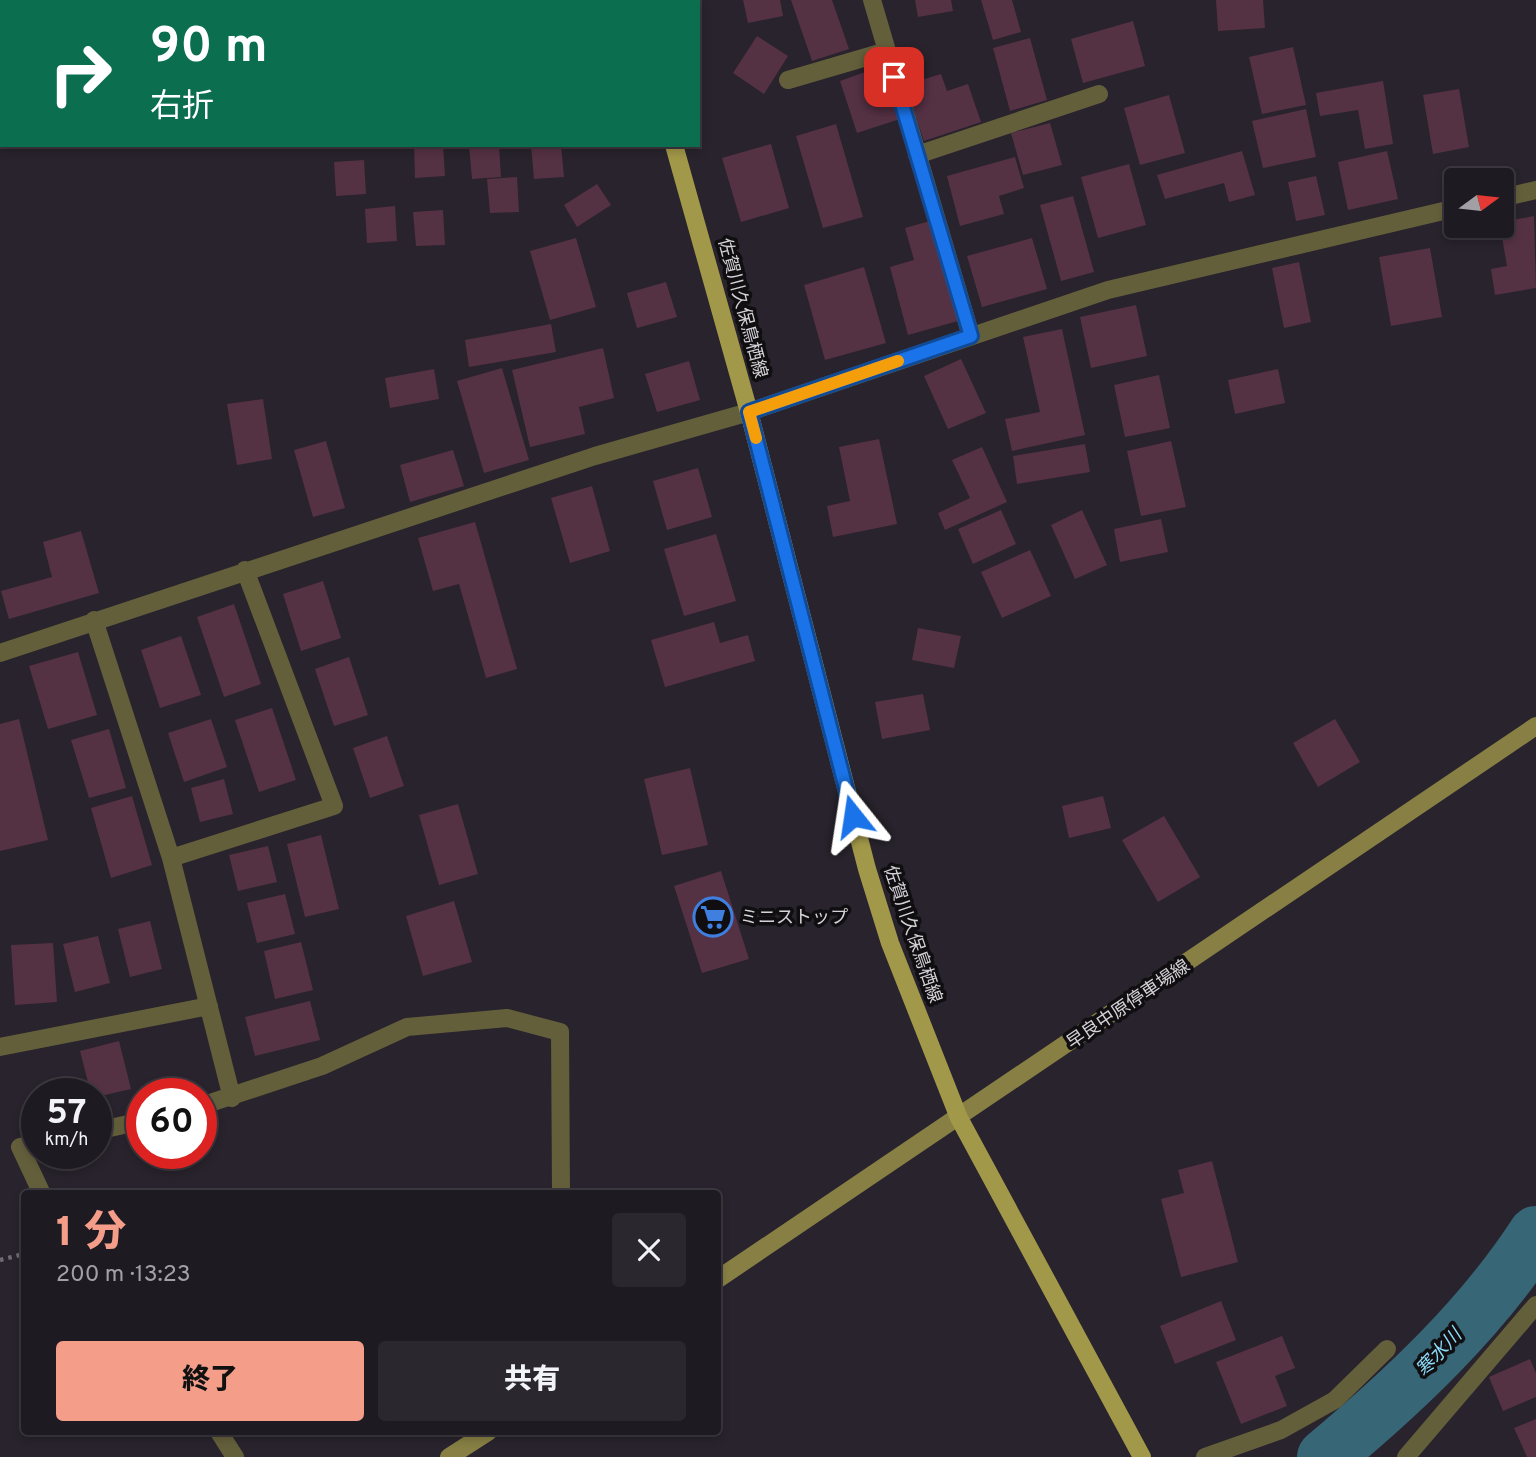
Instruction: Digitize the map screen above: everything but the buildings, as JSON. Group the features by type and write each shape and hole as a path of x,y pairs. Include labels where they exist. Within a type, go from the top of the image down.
{"main road":[{"name":"佐賀川久保鳥栖線","path":"675,147 749,412 867,869 890,943 959,1118 1142,1457"},
{"name":"早良中原停車場線","path":"721,1277 1536,726"},
{"path":"449,1457 483,1435"}],"street":[{"path":"872,0 971,336"},
{"path":"788,80 887,51"},
{"path":"917,155 1099,94"},
{"path":"1514,195 1536,190"},
{"path":"0,653 595,456 749,412 1108,290 1444,211"},
{"path":"171,858 334,806 245,570"},
{"path":"94,620 171,858 232,1098"},
{"path":"0,1048 209,1006"},
{"path":"217,1102 322,1066 407,1027 507,1018 560,1032 561,1190"},
{"path":"30,1169 40,1190"},
{"path":"1406,1457 1536,1305"},
{"path":"1205,1457 1281,1430 1335,1400 1387,1349"},
{"path":"221,1435 235,1457"}],"path":[{"path":"0,1260 21,1255"}],"waterway":[{"name":"寒水川","path":"1325,1457 1383,1407 1439,1353 1490,1296 1536,1234"}],"slow traffic":[{"path":"756,438 749,412 898,361"}],"place":[{"name":"ミニストップ","path":"713,917"}],"route":[{"path":"853,816 749,412 971,336 894,77"}]}
